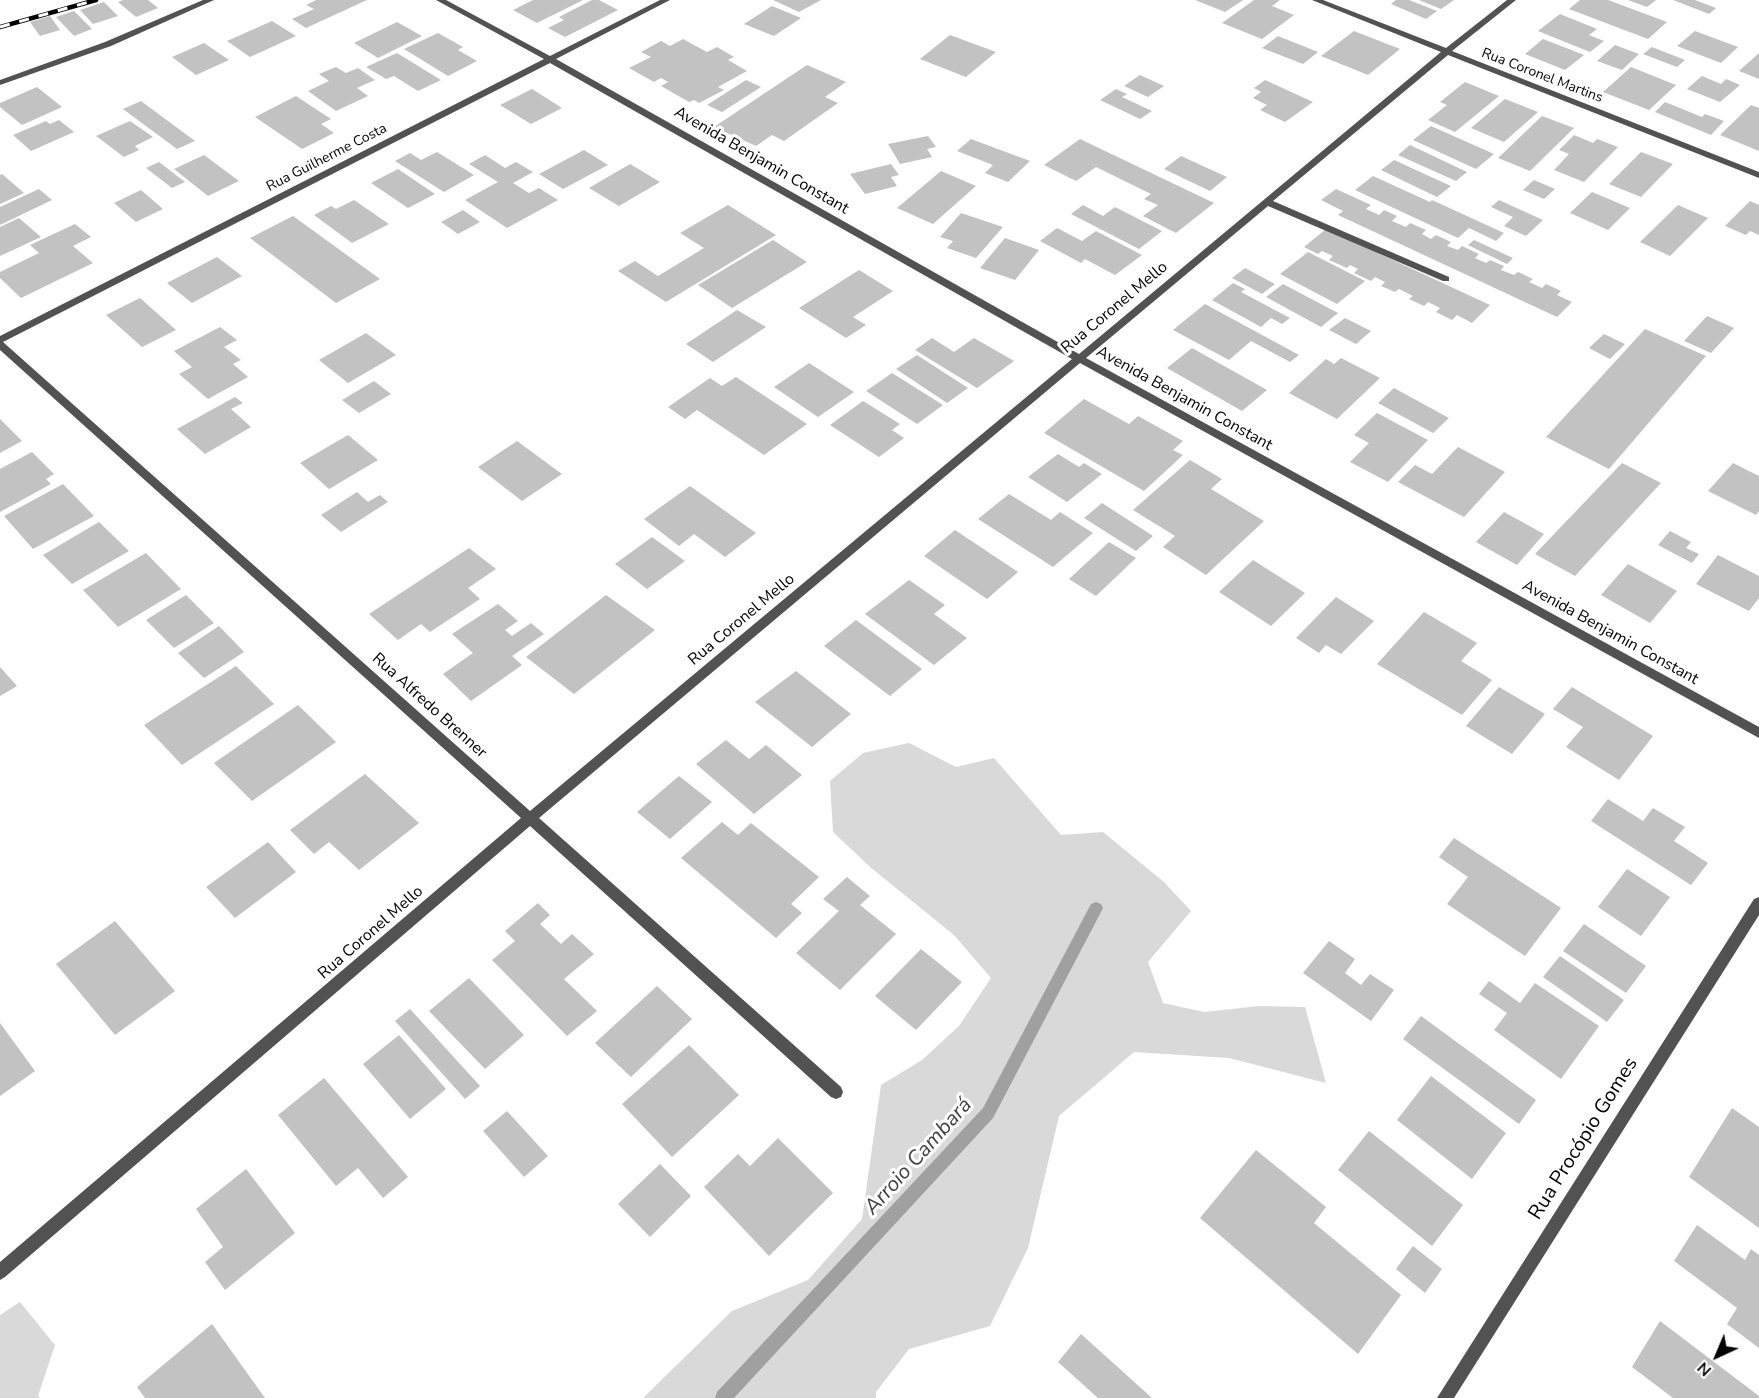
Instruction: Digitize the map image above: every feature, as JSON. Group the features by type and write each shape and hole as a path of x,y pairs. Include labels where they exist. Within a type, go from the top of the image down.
{"street":[{"path":"0,83 108,44 210,0"},
{"name":"Avenida Benjamin Constant","path":"440,0 551,60 1080,359 1759,733"},
{"name":"Rua Guilherme Costa","path":"0,340 666,0"},
{"name":"Rua Coronel Martins","path":"1316,0 1759,175"},
{"name":"Rua Coronel Mello","path":"0,1272 530,818 1445,52 1512,0"},
{"path":"1267,202 1446,279"},
{"name":"Rua Alfredo Brenner","path":"0,345 836,1092"},
{"name":"Rua Procópio Gomes","path":"1445,1398 1759,903"}],"shaded area":[{"path":"909,743 956,767 994,758 1061,835 1103,832 1164,882 1191,911 1148,962 1163,1003 1204,1012 1259,1006 1305,1007 1326,1083 1229,1058 1134,1052 1059,1116 1028,1248 990,1326 909,1349 876,1392 876,1398 643,1398 732,1311 808,1280 862,1219 881,1085 922,1060 959,1026 991,978 954,935 870,867 833,832 830,781 863,753"},
{"path":"20,1302 55,1345 38,1396 40,1398 0,1398 0,1315"}],"building":[{"path":"148,0 158,8 136,17 118,2"},
{"path":"316,0 367,0 306,28 292,19 314,9 306,5"},
{"path":"533,0 583,0 537,23 513,10"},
{"path":"592,0 599,0 618,10 565,37 548,28 564,20 559,17"},
{"path":"773,0 821,0 799,12"},
{"path":"1195,0 1243,0 1225,12"},
{"path":"1254,0 1280,0 1272,6 1294,15 1262,39 1222,23"},
{"path":"1396,0 1409,0 1437,11 1426,19 1391,4"},
{"path":"1419,0 1454,0 1441,9"},
{"path":"1580,0 1608,0 1667,22 1648,39 1569,9"},
{"path":"1628,0 1656,0 1647,7"},
{"path":"1673,0 1695,0 1716,8 1709,14"},
{"path":"104,2 118,16 93,24 80,10"},
{"path":"772,6 801,18 774,36 744,24"},
{"path":"74,11 92,29 74,36 56,17"},
{"path":"1560,14 1597,29 1589,35 1604,41 1590,52 1538,31"},
{"path":"50,16 60,30 40,36 30,22"},
{"path":"272,21 296,36 250,57 227,41"},
{"path":"397,22 422,36 378,58 354,43"},
{"path":"1354,31 1400,49 1368,75 1321,56"},
{"path":"1695,31 1738,47 1721,63 1677,46"},
{"path":"438,33 463,47 458,50 477,61 448,76 404,49"},
{"path":"950,35 996,52 966,77 920,59"},
{"path":"1278,36 1318,52 1303,64 1262,48"},
{"path":"683,39 707,52 717,47 734,57 728,60 747,71 718,87 724,90 699,103 694,100 689,102 661,86 668,82 661,78 654,82 629,68 651,57 641,52 661,41 670,46"},
{"path":"1543,39 1584,55 1565,70 1525,54"},
{"path":"204,43 229,60 196,75 172,57"},
{"path":"1615,45 1639,54 1622,70 1597,61"},
{"path":"1652,47 1685,60 1677,67 1643,54"},
{"path":"397,53 441,80 418,91 394,76 386,79 366,67"},
{"path":"1759,53 1759,79 1739,71"},
{"path":"807,65 846,82 825,97 838,103 784,141 772,135 756,146 714,127"},
{"path":"336,67 346,73 358,68 375,80 357,88 368,96 336,111 308,91 329,81 319,74"},
{"path":"1631,67 1676,85 1649,110 1603,92"},
{"path":"1140,75 1164,86 1148,97 1124,86"},
{"path":"1702,76 1721,84 1726,79 1740,85 1720,102 1687,89"},
{"path":"746,80 761,87 722,112 707,105"},
{"path":"1265,80 1313,102 1285,122 1260,110 1267,105 1253,98 1261,92 1254,88"},
{"path":"1465,82 1499,96 1455,132 1428,120 1447,105 1440,102"},
{"path":"37,87 62,107 22,125 0,107 0,103"},
{"path":"532,89 562,108 531,124 500,105"},
{"path":"1116,89 1127,94 1122,97 1152,111 1140,119 1100,100"},
{"path":"296,96 331,119 321,124 334,133 302,149 255,117"},
{"path":"1505,99 1538,112 1504,142 1471,128"},
{"path":"141,101 195,141 177,149 123,109"},
{"path":"1665,102 1702,117 1705,114 1724,121 1711,135 1655,112"},
{"path":"1751,105 1759,108 1759,151 1720,135"},
{"path":"1542,116 1574,128 1530,171 1498,158"},
{"path":"59,120 74,132 31,151 13,135 46,121 50,124"},
{"path":"130,121 153,137 135,146 139,150 124,157 96,136"},
{"path":"1431,126 1494,154 1476,169 1413,140"},
{"path":"1574,135 1593,143 1597,139 1618,147 1584,182 1554,170 1569,154 1559,150"},
{"path":"928,136 936,147 927,149 932,157 900,164 888,144"},
{"path":"971,139 1030,161 1008,182 985,173 993,165 957,151"},
{"path":"1080,139 1214,203 1176,233 1143,216 1158,205 1144,199 1151,194 1096,167 1076,181 1044,165"},
{"path":"1410,145 1467,172 1456,181 1398,155"},
{"path":"584,150 608,165 563,189 539,174"},
{"path":"437,152 474,175 444,192 395,161 410,153 421,160"},
{"path":"1641,152 1673,164 1641,197 1609,184"},
{"path":"204,155 239,181 208,196 174,169"},
{"path":"485,155 505,168 516,162 533,172 513,183 529,193 539,188 558,200 507,228 465,200 498,182 469,164"},
{"path":"1181,156 1227,177 1210,191 1164,169"},
{"path":"1394,160 1451,186 1437,197 1381,170"},
{"path":"159,162 185,182 172,188 146,168"},
{"path":"630,164 660,182 619,206 589,188"},
{"path":"891,164 899,175 891,177 897,186 865,194 850,174"},
{"path":"398,169 435,194 408,208 371,183"},
{"path":"941,171 976,186 933,224 897,208"},
{"path":"2,174 24,193 0,204 0,175"},
{"path":"1373,176 1504,233 1496,241 1469,228 1458,238 1355,190"},
{"path":"1534,180 1555,189 1544,199 1523,190"},
{"path":"39,189 52,200 0,225 0,207"},
{"path":"1336,189 1371,205 1366,209 1379,215 1384,210 1397,216 1392,221 1406,227 1410,223 1426,230 1422,234 1431,239 1436,235 1451,242 1447,246 1458,250 1462,246 1479,254 1475,258 1486,263 1490,260 1504,266 1501,270 1514,275 1518,272 1533,279 1529,282 1542,288 1546,284 1561,291 1557,295 1572,302 1557,317 1338,215 1343,211 1321,200"},
{"path":"141,190 163,209 136,222 114,203"},
{"path":"1592,192 1630,208 1608,230 1570,213"},
{"path":"354,200 389,224 352,243 314,215 331,206 336,209"},
{"path":"1499,200 1543,220 1526,236 1504,226 1513,217 1491,207"},
{"path":"1750,201 1759,205 1759,235 1750,231 1746,235 1725,226"},
{"path":"728,205 776,235 666,302 618,271 635,261 658,276 704,248 680,233"},
{"path":"1083,205 1103,216 1115,207 1162,231 1139,249 1071,214"},
{"path":"1678,205 1708,218 1670,256 1640,242"},
{"path":"463,210 480,222 458,234 441,222"},
{"path":"961,213 1003,227 976,258 947,248 953,241 940,237"},
{"path":"293,216 380,279 336,303 250,238"},
{"path":"19,218 41,237 0,256 0,227"},
{"path":"75,224 91,237 73,246 93,263 21,298 0,278 0,272 39,253 30,245"},
{"path":"1057,228 1082,241 1096,231 1142,255 1115,275 1085,259 1081,263 1040,241"},
{"path":"1326,229 1490,305 1472,323 1457,315 1452,320 1436,312 1440,308 1428,302 1424,306 1409,299 1413,296 1399,289 1395,292 1381,286 1385,282 1375,277 1371,281 1354,273 1358,269 1350,265 1347,268 1329,260 1333,256 1322,251 1318,254 1304,247"},
{"path":"1005,238 1039,250 1015,280 980,268"},
{"path":"773,240 807,262 732,308 698,285"},
{"path":"1474,240 1513,258 1507,264 1468,245"},
{"path":"1308,252 1365,281 1337,304 1280,274"},
{"path":"217,257 242,276 192,303 167,283"},
{"path":"1245,268 1275,284 1262,294 1232,278"},
{"path":"859,270 893,291 853,317 866,325 846,338 799,308"},
{"path":"1233,283 1245,289 1241,292 1290,318 1282,324 1271,318 1261,327 1212,300"},
{"path":"1283,284 1338,313 1321,327 1266,297"},
{"path":"140,298 176,330 142,347 106,315"},
{"path":"1205,304 1299,355 1290,362 1251,341 1229,360 1173,330"},
{"path":"737,310 766,327 713,362 686,344"},
{"path":"1707,316 1734,328 1711,353 1684,341"},
{"path":"1345,318 1371,331 1356,344 1329,330"},
{"path":"220,327 237,340 224,347 241,360 233,364 248,377 208,399 179,374 192,367 174,351"},
{"path":"1645,329 1706,356 1609,469 1546,437"},
{"path":"366,333 396,355 348,383 319,360"},
{"path":"1604,334 1625,344 1610,359 1589,348"},
{"path":"932,338 954,352 974,338 1014,361 977,388 915,350"},
{"path":"1192,348 1267,390 1242,411 1167,368"},
{"path":"917,355 968,388 947,403 896,369"},
{"path":"1341,358 1380,378 1337,419 1289,393 1326,359 1334,364"},
{"path":"809,363 854,392 818,417 774,387"},
{"path":"892,373 943,405 917,424 866,391"},
{"path":"736,377 807,424 764,455 697,410 685,419 668,407 710,378 722,386"},
{"path":"374,381 391,394 359,413 342,400"},
{"path":"1394,388 1449,418 1433,433 1378,403"},
{"path":"235,397 243,403 231,409 251,427 205,454 177,429"},
{"path":"1084,399 1129,424 1138,416 1183,441 1173,450 1183,455 1144,491 1044,433"},
{"path":"863,401 900,424 892,430 904,438 879,457 830,425"},
{"path":"1377,413 1428,440 1388,482 1350,462 1369,443 1354,435"},
{"path":"0,419 22,441 0,453"},
{"path":"348,435 378,460 329,489 300,463"},
{"path":"517,441 562,474 522,501 478,467"},
{"path":"1458,447 1505,472 1464,517 1398,482 1415,465 1432,474"},
{"path":"32,452 54,474 46,479 51,484 0,512 0,469"},
{"path":"1058,454 1079,467 1084,463 1102,474 1067,502 1028,477"},
{"path":"1190,460 1222,479 1211,489 1264,521 1206,575 1163,547 1175,536 1133,510"},
{"path":"1622,463 1661,483 1575,576 1535,554"},
{"path":"1733,463 1759,476 1759,511 1756,515 1708,491"},
{"path":"63,484 94,516 33,549 4,516"},
{"path":"690,486 756,533 725,557 694,534 679,546 644,519"},
{"path":"357,492 368,502 380,495 388,502 341,532 321,515"},
{"path":"1009,494 1051,520 1060,512 1093,533 1053,567 978,519"},
{"path":"1102,503 1153,536 1136,551 1084,518"},
{"path":"1504,512 1544,534 1517,565 1476,542"},
{"path":"99,522 129,551 72,584 43,555"},
{"path":"955,530 1018,572 987,599 924,556"},
{"path":"1670,531 1691,542 1686,548 1699,554 1692,563 1658,545"},
{"path":"652,537 685,561 647,589 615,564"},
{"path":"1109,542 1136,558 1096,596 1069,579"},
{"path":"469,548 496,569 468,588 480,599 430,632 421,624 398,640 369,614"},
{"path":"146,553 181,589 118,627 83,590"},
{"path":"1718,555 1759,576 1759,598 1749,611 1696,584"},
{"path":"1253,560 1305,593 1271,626 1219,592"},
{"path":"1628,564 1677,591 1650,623 1601,595"},
{"path":"909,580 945,605 934,614 967,638 934,665 865,614"},
{"path":"186,595 214,623 174,648 146,620"},
{"path":"606,595 655,630 574,694 526,657"},
{"path":"1336,597 1374,621 1341,654 1326,645 1319,653 1296,638"},
{"path":"498,604 518,621 505,630 512,636 531,623 544,634 512,656 522,665 471,701 443,674 473,653 452,634"},
{"path":"1424,612 1477,643 1461,661 1492,680 1462,715 1377,664"},
{"path":"856,620 922,669 890,696 824,646"},
{"path":"219,626 244,652 204,678 178,653"},
{"path":"236,666 274,704 182,765 144,725"},
{"path":"0,667 17,686 0,696"},
{"path":"796,671 851,714 812,747 755,702"},
{"path":"1499,687 1545,714 1512,754 1466,726"},
{"path":"1572,687 1653,736 1619,780 1566,747 1583,727 1553,709"},
{"path":"298,705 336,742 252,801 214,763"},
{"path":"726,740 749,759 766,745 802,775 754,814 696,764"},
{"path":"365,774 419,823 359,870 329,842 314,854 290,830"},
{"path":"679,776 712,802 670,839 637,812"},
{"path":"1608,799 1643,821 1653,808 1685,827 1674,841 1708,863 1691,885 1591,821"},
{"path":"722,822 738,835 751,823 819,877 791,904 802,913 776,938 681,858"},
{"path":"1454,838 1561,908 1525,956 1447,904 1468,877 1439,857"},
{"path":"268,842 296,872 235,918 206,887"},
{"path":"1627,869 1670,897 1641,936 1598,907"},
{"path":"847,877 870,896 860,905 896,934 840,990 796,953 839,911 823,899"},
{"path":"538,903 550,915 540,924 561,944 572,934 594,954 564,979 597,1011 567,1036 492,960 515,941 505,931"},
{"path":"115,921 175,991 115,1035 56,964"},
{"path":"1584,924 1646,966 1626,993 1563,951"},
{"path":"1329,941 1355,959 1345,973 1361,985 1370,974 1394,990 1371,1021 1303,973"},
{"path":"921,949 962,982 916,1030 875,996"},
{"path":"1560,956 1624,1000 1607,1022 1543,977"},
{"path":"469,978 524,1035 485,1069 429,1011"},
{"path":"1489,981 1520,1003 1535,983 1599,1026 1561,1079 1494,1030 1507,1013 1479,994"},
{"path":"657,986 692,1019 631,1077 595,1043"},
{"path":"410,1009 480,1086 465,1099 395,1021"},
{"path":"1421,1016 1536,1100 1519,1124 1403,1039"},
{"path":"0,1023 35,1071 0,1096"},
{"path":"399,1035 446,1089 410,1119 363,1064"},
{"path":"689,1045 739,1095 672,1157 622,1104"},
{"path":"1431,1076 1506,1133 1472,1179 1397,1120"},
{"path":"324,1078 408,1177 383,1198 358,1168 336,1186 278,1115"},
{"path":"1732,1108 1759,1127 1759,1228 1689,1177"},
{"path":"507,1111 548,1156 524,1177 483,1131"},
{"path":"1369,1131 1463,1205 1432,1246 1338,1170"},
{"path":"778,1138 833,1193 769,1256 704,1187 738,1154 750,1166"},
{"path":"1256,1150 1326,1207 1314,1223 1401,1295 1358,1354 1200,1218"},
{"path":"660,1164 691,1196 650,1237 618,1204"},
{"path":"246,1169 295,1233 225,1290 205,1262 223,1247 196,1209"},
{"path":"1697,1225 1745,1260 1751,1249 1759,1255 1759,1348 1727,1324 1737,1308 1674,1261"},
{"path":"1413,1246 1442,1269 1425,1293 1396,1269"},
{"path":"1660,1321 1759,1398 1673,1398 1632,1367"},
{"path":"212,1324 265,1398 145,1398 137,1387"},
{"path":"1081,1334 1152,1398 1098,1398 1058,1362"}],"waterway":[{"name":"Arroio Cambará","path":"723,1398 988,1113 1096,908"}],"railway":[{"path":"0,27 96,0"}]}
